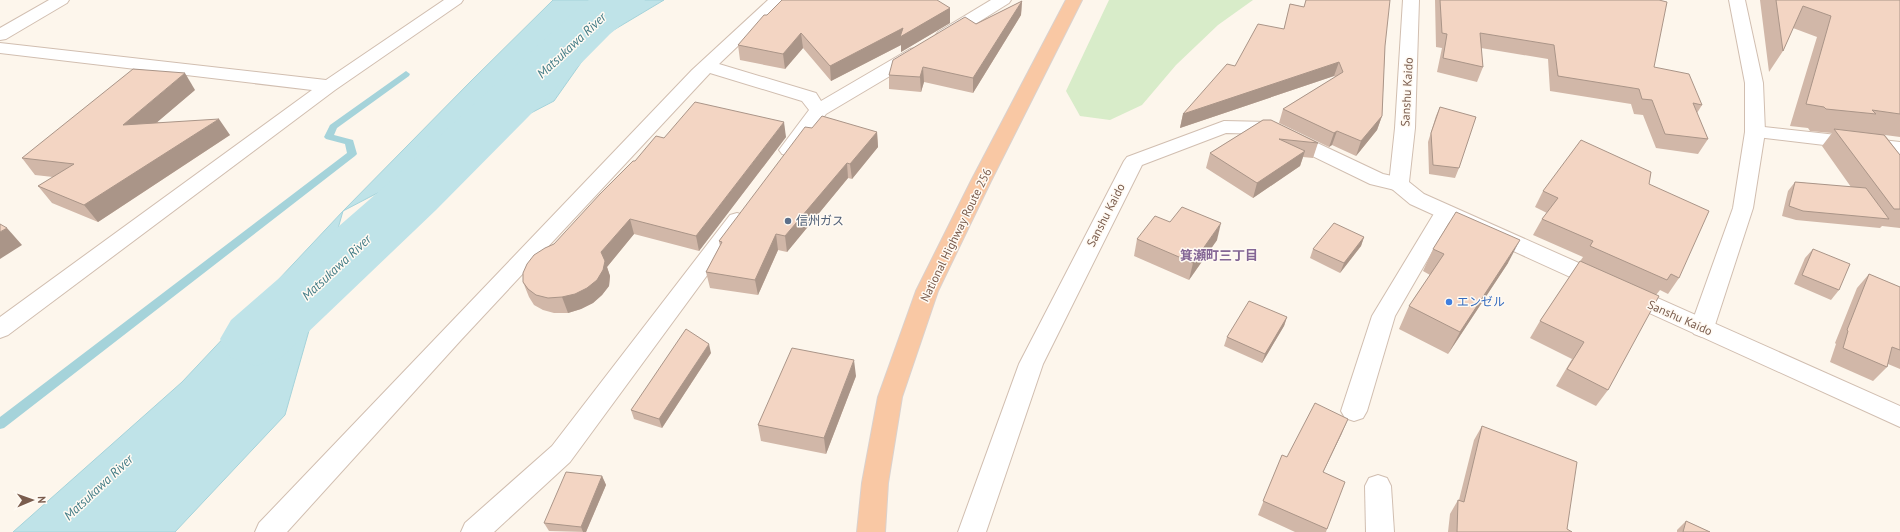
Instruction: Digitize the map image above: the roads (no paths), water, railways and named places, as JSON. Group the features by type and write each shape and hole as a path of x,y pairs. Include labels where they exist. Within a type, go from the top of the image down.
{"highway":[{"name":"National Highway Route 256","path":"871,532 875,483 890,397 927,291 981,181 1074,0"}],"street":[{"path":"0,35 61,0"},
{"path":"0,329 329,86 455,0"},
{"path":"269,532 453,334 706,66 778,0"},
{"path":"776,168 819,110 1003,0"},
{"name":"Sanshu Kaido","path":"1399,184 1405,128 1411,0"},
{"path":"1702,328 1743,208 1755,132 1754,83 1737,0"},
{"path":"0,48 329,86"},
{"path":"706,66 809,97 819,110"},
{"name":"Sanshu Kaido","path":"972,532 1031,364 1134,161 1224,127 1270,128 1377,179 1399,184 1417,199 1445,212 1900,417"},
{"path":"1755,132 1900,148"},
{"path":"475,532 561,454 747,206"},
{"path":"1354,410 1384,316 1445,212"},
{"path":"1378,486 1380,532"}],"water":[{"path":"553,0 664,0 597,40 554,101 343,211"},
{"path":"343,211 285,415 175,532 13,532 182,382"}],"waterway":[{"name":"Matsukawa River","path":"256,339 414,195 592,23 620,0"},
{"path":"0,424 352,154 350,142 329,137 333,127 406,74"}],"place":[{"name":"信州ガス","path":"788,221"},
{"name":"エンゼル","path":"1449,302"}],"district":[{"name":"箕瀬町三丁目","path":"1219,255"}]}
